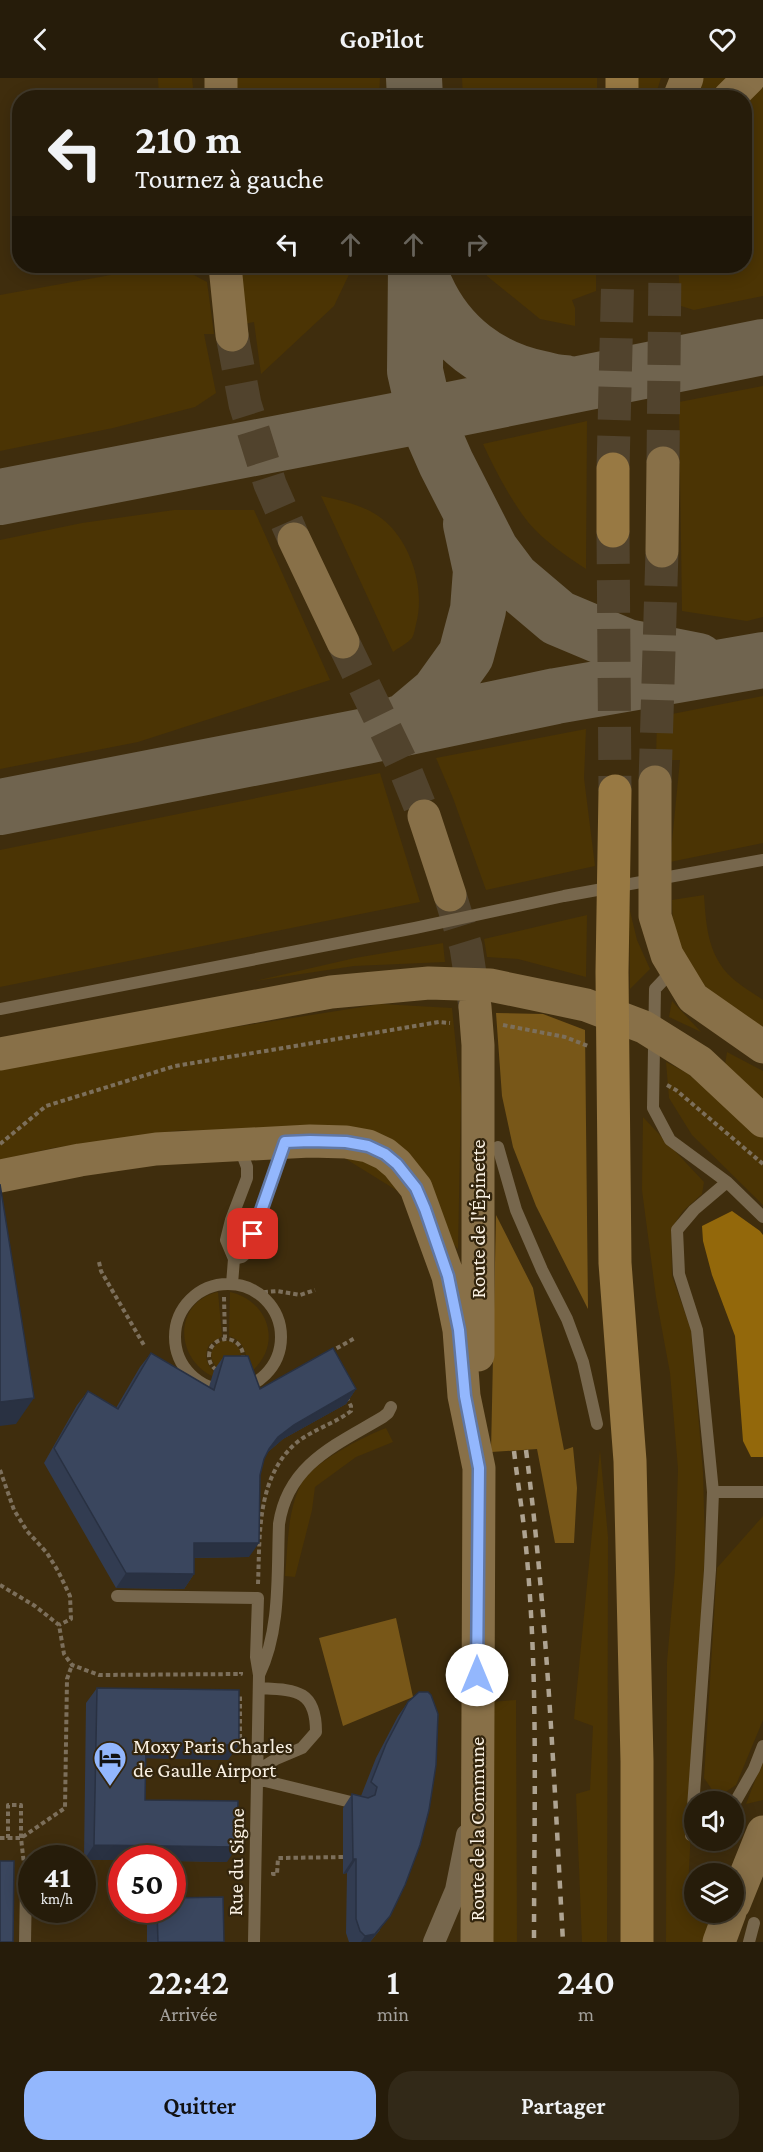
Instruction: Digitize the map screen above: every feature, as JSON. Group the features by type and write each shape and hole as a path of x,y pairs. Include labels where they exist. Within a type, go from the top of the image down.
{"main road":[{"path":"737,90 749,78"},
{"path":"226,273 232,335"},
{"path":"662,551 663,463"},
{"path":"613,531 614,469"},
{"path":"294,539 343,642"},
{"path":"655,782 656,916 667,955 693,998 763,1047"},
{"path":"615,791 612,972 615,1263 630,1461 637,1761 637,1942"},
{"path":"424,816 450,895"},
{"path":"0,1054 331,992 429,983 487,1006 586,1005 644,1028 700,1062 763,1121"},
{"name":"Route de l'Épinette","path":"479,1468 478,1045 487,1006"},
{"name":"Route de la Commune","path":"0,1176 80,1160 156,1149 310,1141 346,1142 368,1146 385,1154 397,1164 416,1188 448,1276 459,1330 465,1396 479,1468 477,1942"},
{"path":"744,1896 763,1833"},
{"path":"719,1942 732,1923"}],"street":[{"path":"434,1942 456,1890 476,1791"}],"lane":[{"path":"0,1009 415,928 564,896 763,860"},
{"path":"675,968 655,989 653,1108 670,1140 727,1182 763,1217"},
{"path":"234,1258 253,1254 258,1217 285,1142"},
{"path":"231,1284 234,1258 226,1240 247,1178 247,1167 238,1145"},
{"path":"498,1147 516,1210 542,1270 567,1318 583,1362 597,1424"},
{"path":"694,1791 710,1570 713,1492 697,1330 679,1274 677,1230 694,1210 727,1182"},
{"path":"231,1284 245,1287 256,1293 269,1304 278,1320 280,1337 278,1354 270,1369 257,1381 242,1389 224,1390 207,1386 192,1377 182,1364 176,1347 175,1330 181,1313 191,1299 205,1289 231,1284"},
{"path":"260,1675 267,1658 275,1609 281,1511 289,1493 297,1477 313,1460 383,1417 391,1407"},
{"path":"713,1492 763,1492"},
{"path":"117,1596 258,1598 255,1657 260,1675"},
{"name":"Rue du Signe","path":"254,1942 260,1675"},
{"path":"257,1775 276,1759 302,1748 316,1732 316,1714 308,1699 292,1689 259,1688"},
{"path":"741,1791 754,1769 763,1746"},
{"path":"257,1775 359,1804"},
{"path":"25,1923 25,1942"},
{"path":"742,1923 748,1942"}],"path":[{"path":"487,1006 507,1025 579,1042"},
{"path":"0,1144 46,1106 175,1066 439,1022"},
{"path":"670,1086 763,1164"},
{"path":"99,1262 101,1271 145,1347"},
{"path":"256,1293 277,1291 300,1295 315,1290"},
{"path":"224,1302 225,1338"},
{"path":"225,1338 240,1345 243,1355 237,1369 227,1373 216,1369 209,1359 211,1348 225,1338"},
{"path":"324,1356 355,1338"},
{"path":"224,1390 227,1373"},
{"path":"258,1598 261,1518 267,1489 279,1462 295,1443 351,1411 346,1396"},
{"path":"0,1470 14,1510 27,1531 47,1553 70,1596 71,1619 58,1625"},
{"path":"0,1586 35,1606 58,1625 64,1654 72,1665 99,1675 241,1674"},
{"path":"0,1838 21,1838 65,1808 67,1678 72,1665"},
{"path":"0,1805 21,1805 22,1845"},
{"path":"8,1805 8,1838"},
{"path":"272,1858 273,1874 277,1874 278,1858 348,1857"}],"shaded area":[{"path":"0,78 763,78 763,1942 0,1942"},
{"path":"158,78 192,78 193,90 159,90"},
{"path":"233,78 380,78 379,90 233,90"},
{"path":"462,78 597,78 597,90 463,90"},
{"path":"636,78 661,78 657,90 635,90"},
{"path":"695,78 731,78 719,90 690,90"},
{"path":"763,79 763,296 694,310 681,306 679,273 752,273 751,90"},
{"path":"122,273 190,273 207,282 214,334 204,334 216,393 195,407 113,428 0,451 0,295"},
{"path":"236,273 350,273 334,306 261,374 254,322 244,324 244,291"},
{"path":"486,273 596,273 596,291 572,300 575,308 575,326 540,319"},
{"path":"763,386 763,617 747,621 682,611 679,402"},
{"path":"587,421 586,569 548,542 528,522 503,484 483,444"},
{"path":"321,496 357,506 374,514 389,525 405,546 418,585 418,612 412,638 393,652"},
{"path":"174,510 254,510 330,680 138,742 0,769 0,540 82,523"},
{"path":"763,696 763,843 670,862 680,760 656,760 657,717"},
{"path":"586,729 584,778 595,866 486,890 436,758"},
{"path":"380,773 420,902 0,987 0,850"},
{"path":"704,895 707,929 718,960 732,978 763,1000 763,1035 703,994 673,937 672,900"},
{"path":"629,907 637,940 650,969 630,989"},
{"path":"587,915 586,977 518,959 487,957 484,939"},
{"path":"443,943 445,962 354,966 255,981 355,958"},
{"path":"672,1001 701,1032 669,1017"},
{"path":"381,1004 452,1008 461,1096 458,1249 409,1198 333,1151 264,1133 182,1130 53,1148 0,1160 0,1069 172,1037"},
{"path":"496,1013 543,1014 585,1030 588,1309 536,1206 513,1147 502,1096"},
{"path":"727,1052 763,1071 763,1101 725,1064"},
{"path":"666,1062 687,1073 763,1136 763,1205 692,1135 669,1098"},
{"path":"643,1117 704,1182 702,1194 683,1211 671,1229 672,1276 691,1330 703,1472 705,1546 693,1791 684,1791 684,1851 690,1851 689,1863 684,1863 684,1889 680,1889 684,1890 684,1923 712,1923 705,1942 666,1942 667,1662 675,1571 678,1469 670,1373 656,1297 642,1190"},
{"path":"732,1211 763,1235 763,1457 751,1457 743,1441 735,1336 712,1275 703,1241 702,1226"},
{"path":"496,1215 533,1288 564,1450 573,1447 577,1488 574,1543 555,1543 537,1449 491,1452"},
{"path":"218,1292 222,1336 209,1345 206,1356 214,1372 212,1376 191,1356 184,1331 193,1307 204,1298"},
{"path":"230,1292 254,1304 267,1325 269,1337 267,1349 261,1361 251,1372 242,1346 229,1336"},
{"path":"221,1341 230,1341 236,1345 240,1351 241,1360 219,1369 215,1366 211,1354 214,1347"},
{"path":"386,1428 393,1442 356,1457 315,1487 312,1510 295,1577 285,1576 293,1506 301,1484 316,1467 327,1459 365,1437"},
{"path":"600,1450 608,1537 607,1942 582,1942 576,1794 590,1790 593,1726 574,1719"},
{"path":"763,1516 763,1720 736,1785 727,1791 713,1791 704,1778 717,1568"},
{"path":"396,1618 413,1697 343,1726 319,1638"},
{"path":"516,1700 517,1942 488,1942 489,1702"},
{"path":"763,1760 763,1800 746,1804"}],"building":[{"path":"0,1184 34,1398 0,1402"},
{"path":"333,1348 356,1389 294,1425 278,1437 269,1449 260,1475 259,1543 194,1543 194,1574 126,1573 54,1448 88,1391 118,1409 151,1353 214,1390 224,1356 248,1356 260,1389"},
{"name":"Moxy Paris Charles de Gaulle Airport","path":"97,1688 239,1690 239,1745 146,1743 145,1800 238,1801 237,1847 94,1845"},
{"path":"419,1692 428,1692 431,1695 438,1714 436,1765 429,1810 420,1845 390,1916 375,1934 365,1936 360,1931 356,1919 356,1859 353,1859 352,1794 368,1798 375,1795 377,1787 371,1782 386,1744 408,1702"},
{"path":"0,1861 14,1861 13,1942 0,1942"},
{"path":"223,1897 224,1942 158,1942 157,1923 186,1923 186,1898"}],"taxiway":[{"path":"414,78 415,90"},
{"path":"416,273 415,371 425,415 446,463 491,551 512,579 558,618 627,647 698,661"},
{"path":"422,273 424,283 435,306 459,336 473,348 488,359 523,374 565,383"},
{"path":"0,497 763,347"},
{"path":"391,726 406,721 438,694 466,655 478,610 481,570 471,524"},
{"path":"0,807 366,736 556,696 763,660"}],"tunnel":[{"path":"613,469 618,273"},
{"path":"663,463 665,273"},
{"path":"232,335 245,404 270,484 294,539"},
{"path":"613,531 615,791"},
{"path":"655,782 662,551"},
{"path":"343,642 406,772 424,816"},
{"path":"450,895 466,947 475,1007"}],"railway":[{"path":"526,1450 545,1634 563,1942"},
{"path":"514,1451 524,1528 532,1631 535,1735 534,1942"}],"place":[{"name":"Moxy Paris Charles de Gaulle Airport","path":"110,1787"}],"route":[{"path":"253,1234 285,1142 346,1142 368,1146 385,1154 397,1164 416,1188 448,1276 459,1330 465,1396 479,1468 477,1675"}]}
